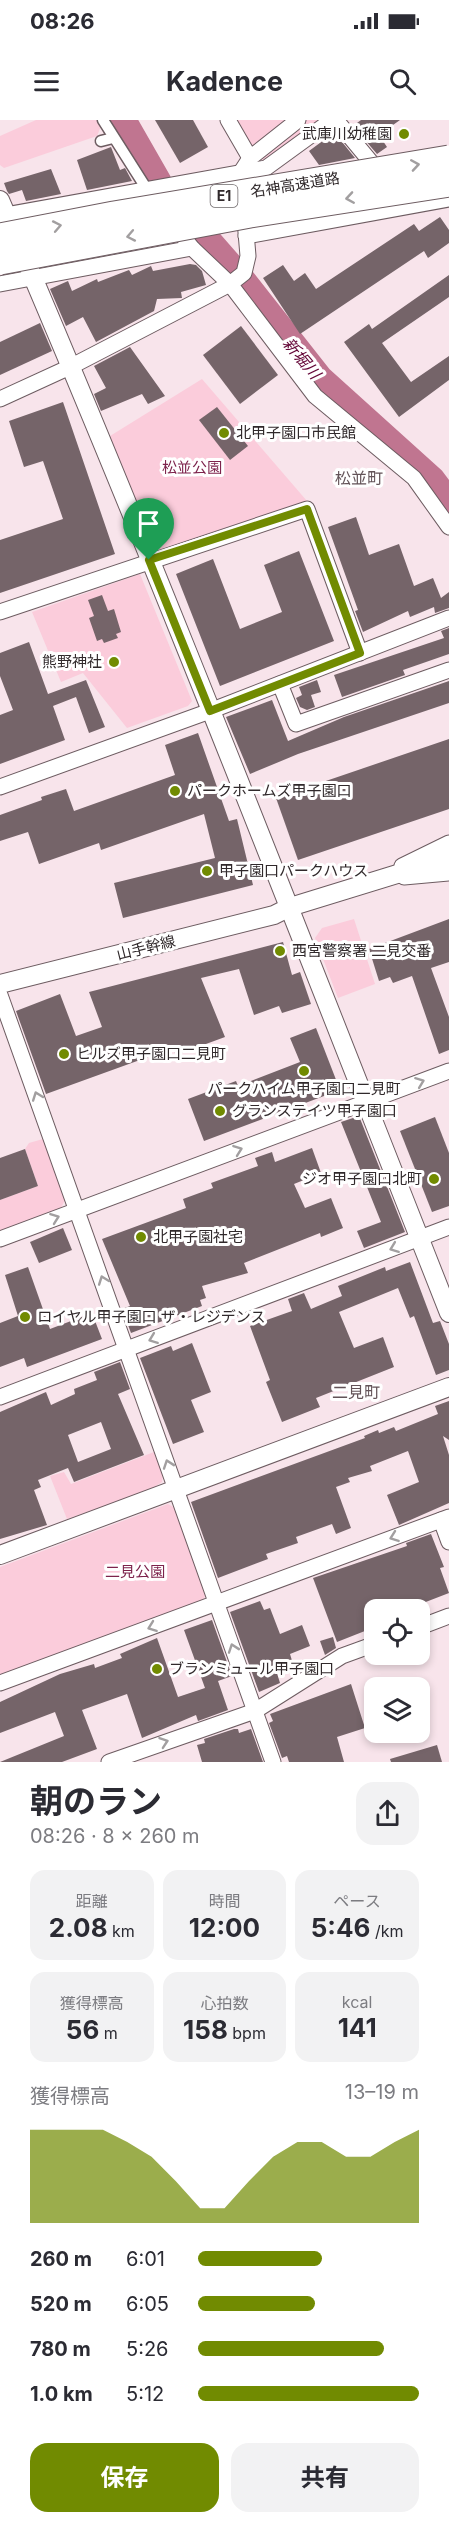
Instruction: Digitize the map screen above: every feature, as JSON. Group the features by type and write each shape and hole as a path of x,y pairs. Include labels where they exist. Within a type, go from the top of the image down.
{"highway":[{"name":"名神高速道路","path":"2,217 114,215 449,159"},
{"name":"名神高速道路","path":"0,261 250,214 449,183"}],"street":[{"path":"103,120 148,191 192,248 236,279 315,396 414,478 449,527"},
{"path":"228,120 250,158"},
{"path":"0,399 72,366 236,279 248,256 241,172 250,158 298,120"},
{"path":"407,207 334,120 266,168 2,217 35,278 72,366 290,907 449,1313"},
{"path":"101,141 113,138"},
{"path":"246,236 449,199"},
{"path":"0,284 192,248"},
{"path":"0,612 149,560 307,509 360,653"},
{"path":"0,787 210,711 449,618"},
{"path":"280,684 296,724 449,670"},
{"path":"375,880 449,843"},
{"path":"375,880 449,858"},
{"path":"375,880 449,873"},
{"name":"山手幹線","path":"0,984 274,915 290,907 375,880"},
{"path":"0,995 128,1349 273,1762"},
{"path":"0,1239 449,1071"},
{"path":"0,1397 449,1227"},
{"path":"0,1555 449,1387"},
{"path":"0,1683 445,1519 449,1542"},
{"path":"430,1623 449,1616"},
{"path":"109,1762 255,1711 342,1656 364,1648"}],"green space":[{"path":"36,120 97,120 101,126 97,136 4,168 0,165 0,136"},
{"path":"234,120 290,120 252,151"},
{"path":"306,120 323,120 264,163 261,157"},
{"name":"松並公園","path":"202,379 307,501 159,550 151,546 110,436"},
{"name":"熊野神社","path":"140,574 192,701 188,706 127,728 83,673 61,682 32,612"},
{"path":"354,919 375,984 338,998 315,938 322,928"},
{"path":"43,1139 65,1200 61,1208 0,1231 0,1200 38,1186 25,1149 29,1143"},
{"path":"154,1452 163,1473 162,1482 150,1490 67,1519 50,1476 64,1472 71,1484"},
{"name":"二見公園","path":"168,1504 175,1508 206,1593 203,1601 0,1676 0,1567"}],"building":[{"path":"155,120 193,120 208,147 180,163"},
{"path":"361,120 400,120 379,135 387,147 377,154 353,126"},
{"path":"332,134 336,139 338,137 355,158 319,165 309,151"},
{"path":"111,147 120,170 125,168 132,181 87,190 77,160"},
{"path":"51,169 61,194 26,201 22,190 9,194 7,191 4,183"},
{"path":"440,217 449,230 449,243 428,258 424,251 300,334 263,278 283,265 294,281 305,273 316,289 414,224 419,231"},
{"path":"190,264 196,265 202,271 206,285 181,292 182,298 157,299 154,311 96,342 83,317 66,326 50,289 68,281 72,291 97,279 98,282 129,270 132,275 151,266 153,271"},
{"path":"449,275 449,297 382,343 411,382 449,356 449,380 399,417 344,342 369,324 372,329"},
{"path":"40,323 52,351 0,375 0,342"},
{"path":"241,326 278,375 240,404 203,355"},
{"path":"130,347 165,396 148,404 142,394 101,411 94,394 106,388 94,366"},
{"path":"63,402 115,554 0,593 0,540 63,519 43,461 24,467 9,421"},
{"name":"北甲子園口市民館","path":"217,407 248,446 230,460 199,420"},
{"path":"356,517 369,555 399,544 414,586 433,578 441,598 449,592 449,608 435,613 434,607 410,617 408,611 363,632 355,611 358,610 328,527"},
{"path":"299,551 334,641 220,686 176,574 213,559 240,629 282,612 264,565"},
{"path":"102,595 108,611 114,609 121,632 116,634 118,638 104,643 102,639 97,641 89,618 94,616 88,600"},
{"path":"449,628 449,654 403,670 405,675 342,697 334,675 444,638 441,631"},
{"path":"29,642 48,694 86,680 105,727 89,733 76,697 53,706 65,740 0,764 0,715 13,710 0,676 0,653"},
{"path":"317,680 321,692 311,695 315,707 307,710 300,707 296,698 302,695 299,687"},
{"path":"449,681 449,703 298,754 250,774 226,717 272,700 288,741 344,717"},
{"path":"198,733 229,821 237,819 253,885 123,918 114,883 215,858 204,814 101,850 99,843 39,864 28,832 0,841 0,815 42,800 41,797 66,789 74,811 175,775 165,745"},
{"path":"449,739 449,809 298,860 276,798"},
{"path":"449,919 449,962 431,968 449,1017 449,1050 439,1054 412,976 393,983 390,977 379,981 369,949"},
{"path":"283,942 292,975 300,972 311,1004 282,1013 279,1006 254,1015 239,969 201,978 225,1037 176,1055 173,1048 46,1094 16,1011 60,994 76,1036 102,1027 89,992"},
{"path":"316,1028 340,1090 204,1141 188,1099 236,1081 238,1086 300,1062 290,1038"},
{"path":"359,1116 405,1232 364,1248 357,1231 381,1222 341,1122"},
{"name":"ジオ甲子園口北町","path":"435,1117 449,1153 449,1206 432,1212 400,1131"},
{"path":"312,1148 321,1173 294,1184 305,1208 331,1198 343,1228 321,1237 320,1233 244,1263 248,1273 202,1286 206,1298 200,1300 202,1306 131,1333 122,1309 130,1306 102,1239 186,1208 183,1199 213,1188 211,1183 258,1166 255,1158 272,1152 275,1162"},
{"path":"25,1149 38,1186 0,1200 0,1158"},
{"path":"63,1228 72,1250 39,1263 30,1242"},
{"path":"410,1262 433,1323 440,1321 449,1344 449,1370 436,1375 414,1316 410,1318 398,1288 339,1312 354,1348 383,1337 394,1367 316,1398 320,1407 282,1422 266,1382 270,1380 250,1326 292,1311 288,1299 304,1293 311,1309 342,1296 338,1286 385,1267 386,1271"},
{"path":"28,1267 50,1329 92,1313 102,1339 27,1367 24,1358 0,1367 0,1323 18,1316 5,1275"},
{"path":"192,1343 211,1392 191,1400 204,1432 173,1444 140,1358 171,1346 173,1351"},
{"path":"120,1362 130,1389 118,1394 144,1455 74,1482 68,1468 38,1480 41,1487 34,1490 47,1525 0,1539 0,1412 46,1392 51,1405 75,1394 74,1389 97,1380 94,1372","holes":["101,1422 111,1449 78,1462 68,1435"]},
{"path":"449,1401 449,1440 443,1436 449,1455 449,1503 399,1525 387,1495 419,1482 408,1451 370,1466 372,1471 348,1478 350,1482 336,1487 351,1528 336,1534 332,1524 296,1537 298,1543 266,1554 268,1559 218,1578 191,1502 365,1438 364,1436 378,1430 379,1433 394,1427 396,1431 438,1414 435,1406"},
{"path":"431,1534 444,1567 440,1568 449,1593 430,1600 364,1599 364,1631 337,1642 313,1578 407,1546 406,1543"},
{"path":"260,1601 264,1610 270,1608 280,1634 302,1625 310,1646 290,1654 293,1664 276,1670 280,1683 259,1692 230,1612"},
{"path":"212,1620 232,1676 218,1681 228,1710 198,1721 196,1715 142,1738 127,1694 82,1710 97,1749 62,1762 0,1762 64,1736 55,1712 0,1733 0,1702 60,1674 94,1664 95,1668 122,1658 120,1654 157,1638 178,1697 205,1688 184,1630"},
{"path":"333,1637 336,1648 325,1655 320,1641"},
{"path":"351,1684 364,1728 337,1737 344,1762 289,1762 287,1756 282,1758 269,1723 273,1721 270,1714"},
{"path":"238,1729 239,1733 251,1729 263,1762 202,1762 197,1745 205,1743 204,1739"},
{"path":"437,1745 442,1762 391,1762 390,1759"}],"waterway":[{"name":"新堀川","path":"121,120 157,183"},
{"name":"新堀川","path":"175,205 237,276 319,380 431,481 449,505"}],"place":[{"name":"武庫川幼稚園","path":"404,134"},
{"name":"北甲子園口市民館","path":"224,433"},
{"name":"熊野神社","path":"114,662"},
{"name":"パークホームズ甲子園口","path":"175,791"},
{"name":"甲子園口パークハウス","path":"207,871"},
{"name":"西宮警察署 二見交番","path":"280,951"},
{"name":"ヒルズ甲子園口二見町","path":"64,1054"},
{"name":"パークハイム甲子園口二見町","path":"304,1071"},
{"name":"グランステイツ甲子園口","path":"220,1111"},
{"name":"ジオ甲子園口北町","path":"434,1179"},
{"name":"北甲子園社宅","path":"141,1237"},
{"name":"ロイヤル甲子園口 ザ・レジデンス","path":"25,1317"},
{"name":"ブランミュール甲子園口","path":"157,1669"}],"district":[{"name":"松並町","path":"359,478"},
{"name":"二見町","path":"356,1392"}],"route":[{"path":"307,509 360,653 210,711 149,560 307,509"}]}
